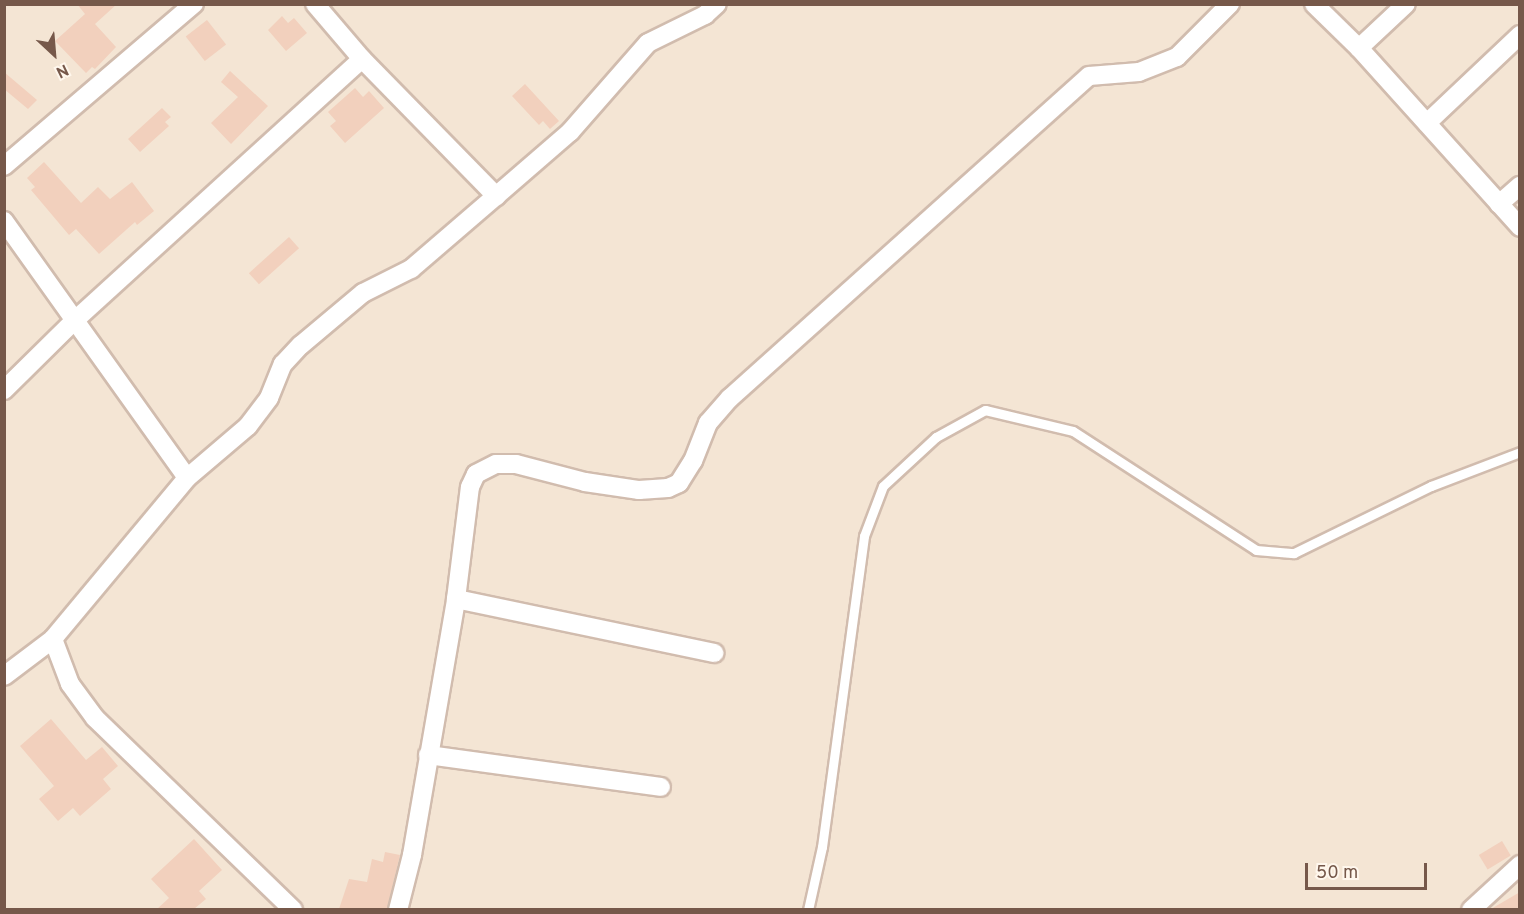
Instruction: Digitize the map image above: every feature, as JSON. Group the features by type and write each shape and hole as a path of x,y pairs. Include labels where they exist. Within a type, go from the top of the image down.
{"street":[{"path":"4,166 194,4"},
{"path":"315,4 362,59 496,196"},
{"path":"4,676 53,639 187,478 248,426 269,398 283,363 301,345 363,293 411,269 570,132 635,54 717,4"},
{"path":"399,909 456,599 470,487 483,467 516,464 585,482 639,490 668,488 679,483 693,461 708,423 730,398 1089,76 1139,72 1176,57 1230,4"},
{"path":"1314,4 1359,48 1520,226"},
{"path":"1359,48 1406,4"},
{"path":"1427,123 1520,35"},
{"path":"4,390 74,321 362,59"},
{"path":"1500,204 1520,186"},
{"path":"4,221 130,401 161,436 187,478"},
{"path":"456,599 714,653"},
{"path":"53,639 70,684 96,718 293,909"},
{"path":"428,755 661,787"},
{"path":"1471,909 1520,865"}],"lane":[{"path":"808,909 822,848 864,536 883,486 936,436 986,410 1073,431 1256,550 1293,553 1431,486 1520,452"}],"shaded area":[{"path":"5,5 1519,5 1519,909 5,909"}],"building":[{"path":"77,4 117,4 95,24 116,47 95,69 92,67 86,73 55,41 85,14"},
{"path":"282,16 288,23 294,18 307,33 286,51 268,30"},
{"path":"207,20 226,44 205,61 186,37"},
{"path":"230,71 268,106 231,144 211,123 238,97 221,82"},
{"path":"4,72 37,100 28,109 4,89"},
{"path":"525,84 559,121 550,129 543,121 539,125 512,96"},
{"path":"355,88 363,97 369,91 384,108 345,143 330,126 336,121 328,112"},
{"path":"162,108 171,117 165,122 169,126 140,152 128,139"},
{"path":"44,162 81,203 98,187 110,199 132,182 154,211 137,225 135,222 99,254 76,229 69,235 31,190 35,187 27,178"},
{"path":"289,237 299,248 259,284 249,273"},
{"path":"51,719 86,760 102,747 118,766 103,779 111,789 80,816 73,808 58,821 39,799 54,786 20,746"},
{"path":"194,839 222,870 199,891 206,899 194,909 157,909 169,898 151,879"},
{"path":"1502,841 1511,856 1488,869 1479,855"},
{"path":"385,852 400,855 387,909 339,909 349,879 367,882 372,859 383,862"},
{"path":"1520,892 1520,907 1491,909"}]}
